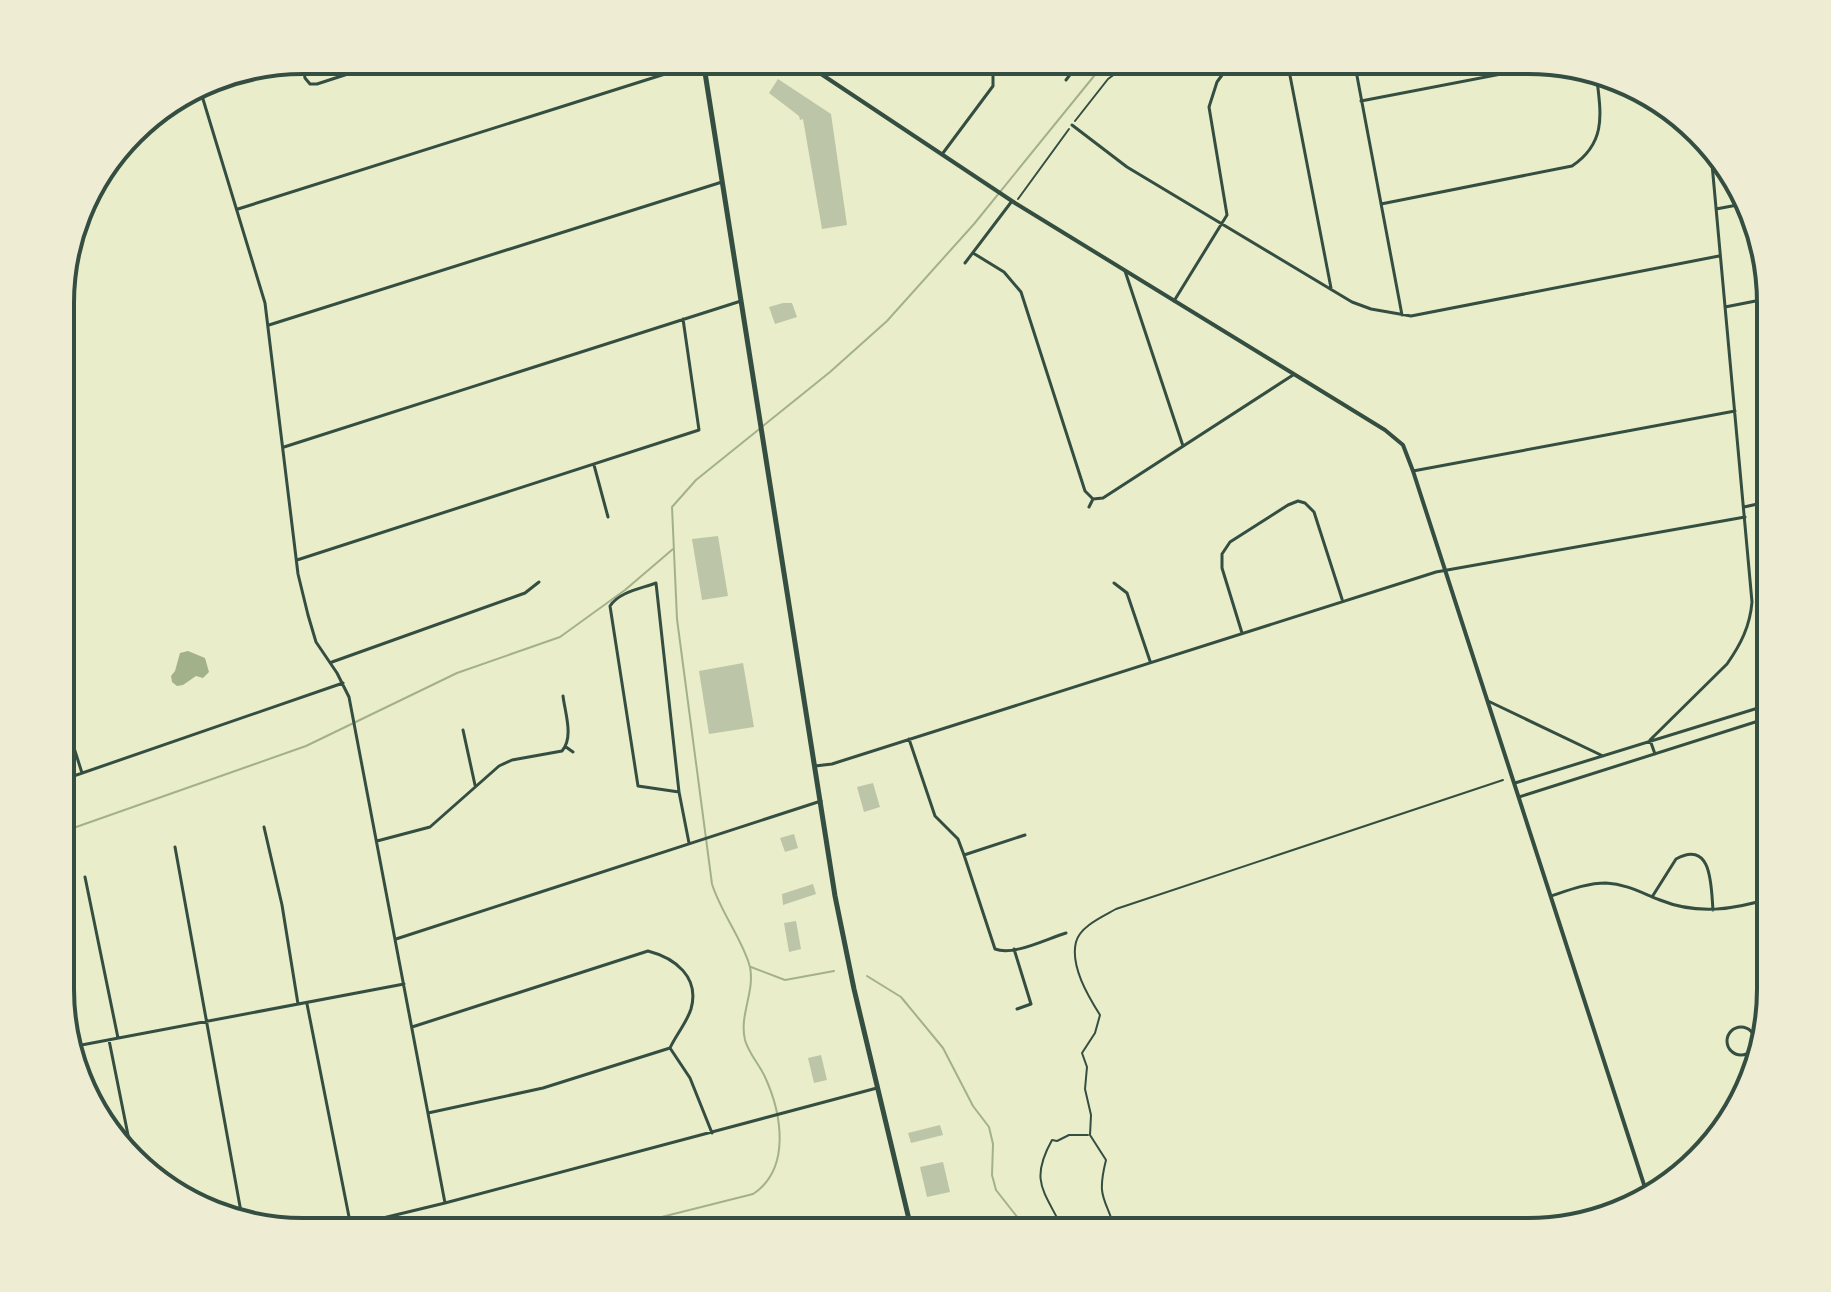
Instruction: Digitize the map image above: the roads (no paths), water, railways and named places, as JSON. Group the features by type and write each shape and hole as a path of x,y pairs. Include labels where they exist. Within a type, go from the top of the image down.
{"main road":[{"path":"705,74 840,917 909,1218"}],"street":[{"path":"304,74 310,84 317,84 348,74"},
{"path":"237,209 662,74"},
{"path":"822,74 1010,199 1395,437 1403,445 1644,1185"},
{"path":"943,153 993,86 993,74"},
{"path":"1066,80 1070,74"},
{"path":"1174,301 1227,215 1209,107 1223,74"},
{"path":"1290,74 1331,289"},
{"path":"1356,74 1402,315"},
{"path":"1361,101 1501,74"},
{"path":"1381,204 1572,166 1586,155 1599,133 1598,85"},
{"path":"203,97 258,276 269,325 297,560 316,642 343,683 351,710 445,1203"},
{"path":"1072,125 1127,167 1331,289 1361,306 1402,315 1411,316 1719,256"},
{"path":"1650,740 1727,664 1743,640 1752,602 1712,167"},
{"path":"269,325 722,182"},
{"path":"965,263 1010,199"},
{"path":"1716,209 1735,205"},
{"path":"973,253 1004,272 1021,292 1085,491 1093,499"},
{"path":"1125,271 1183,446"},
{"path":"284,447 741,301"},
{"path":"1725,307 1757,301"},
{"path":"297,560 699,430 683,319"},
{"path":"1093,499 1103,498 1293,375"},
{"path":"1413,471 1735,411"},
{"path":"594,465 608,517"},
{"path":"1089,507 1093,499"},
{"path":"1242,633 1222,568 1222,554 1230,542 1293,502 1305,503 1314,512 1343,601"},
{"path":"1744,507 1757,504"},
{"path":"815,766 832,764 1436,572 1745,517"},
{"path":"330,663 525,593 539,582"},
{"path":"679,792 638,786 610,606 621,595 656,583 679,792 692,842"},
{"path":"1114,583 1127,593 1150,661"},
{"path":"74,776 343,683"},
{"path":"563,696 569,736 566,747"},
{"path":"1488,701 1603,756"},
{"path":"1515,783 1757,708"},
{"path":"1519,797 1757,721"},
{"path":"463,730 475,785"},
{"path":"909,739 935,816 958,839 995,949 1014,949 1066,933"},
{"path":"1650,740 1655,754"},
{"path":"377,841 430,827 499,766 566,747"},
{"path":"566,747 573,752"},
{"path":"74,748 82,773"},
{"path":"396,939 821,801"},
{"path":"264,827 282,905 298,1004"},
{"path":"964,855 1025,835"},
{"path":"175,847 240,1209"},
{"path":"1652,897 1676,859 1692,855 1701,858 1708,868 1713,910"},
{"path":"85,877 118,1038"},
{"path":"1551,896 1584,885 1610,883 1679,907 1713,910 1757,902"},
{"path":"1014,949 1031,1004 1017,1009"},
{"path":"412,1027 648,951 678,963 690,982 693,995 690,1013 670,1048 543,1088 428,1113"},
{"path":"81,1045 404,984"},
{"path":"306,1002 348,1218"},
{"path":"1748,1052 1737,1056 1730,1052 1726,1039 1731,1031 1739,1027 1753,1031"},
{"path":"109,1040 128,1137"},
{"path":"670,1048 690,1078 712,1133"},
{"path":"383,1218 877,1088"}],"waterway":[{"path":"658,1218 753,1194 773,1170 780,1140 771,1092 745,1040 750,967 712,884 677,619 672,507 696,480 830,372 887,321 974,224 1096,74"},
{"path":"74,828 306,746 457,673 560,637 625,590 673,549"},
{"path":"751,967 785,980 834,971"},
{"path":"867,976 901,997 943,1048 973,1106 989,1127 996,1190 1018,1218"}]}
